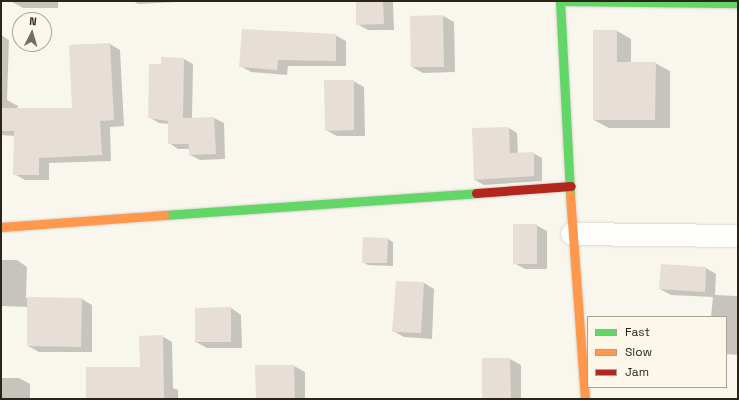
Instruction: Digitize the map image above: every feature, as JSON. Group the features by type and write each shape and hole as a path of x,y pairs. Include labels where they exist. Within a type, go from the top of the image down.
{"main road":[{"path":"560,1 571,186 572,234 585,399"},
{"path":"565,1 738,4"},
{"path":"1,227 571,186"}],"street":[{"path":"572,234 738,236"}],"building":[{"path":"356,1 383,1 384,24 356,25"},
{"path":"443,15 444,67 411,67 410,16"},
{"path":"242,29 336,34 336,61 278,60 277,70 239,67"},
{"path":"593,30 617,30 617,62 656,62 655,120 593,120"},
{"path":"110,43 114,120 100,121 102,155 39,158 39,175 13,175 14,131 1,131 1,108 72,108 69,45"},
{"path":"161,57 184,58 183,118 214,117 216,154 189,155 189,144 168,144 168,121 148,118 149,64 161,64"},
{"path":"324,80 354,80 354,130 325,131"},
{"path":"509,127 510,153 534,152 534,176 474,180 472,128"},
{"path":"513,224 537,224 537,264 513,264"},
{"path":"363,237 388,238 387,263 362,263"},
{"path":"661,264 706,267 705,292 659,289"},
{"path":"396,281 424,282 421,333 392,332"},
{"path":"27,297 82,298 81,347 27,346"},
{"path":"231,307 231,342 195,342 195,308"},
{"path":"163,335 164,399 86,399 86,367 140,367 139,336"},
{"path":"482,358 510,358 511,399 482,399"},
{"path":"255,365 294,365 295,399 256,399"}],"traffic: fast":[{"path":"560,1 570,195"},
{"path":"565,1 738,3"},
{"path":"165,215 476,193"}],"traffic: slow":[{"path":"570,195 585,399"},
{"path":"1,227 165,215"}],"traffic: jam":[{"path":"476,193 571,186"}]}
